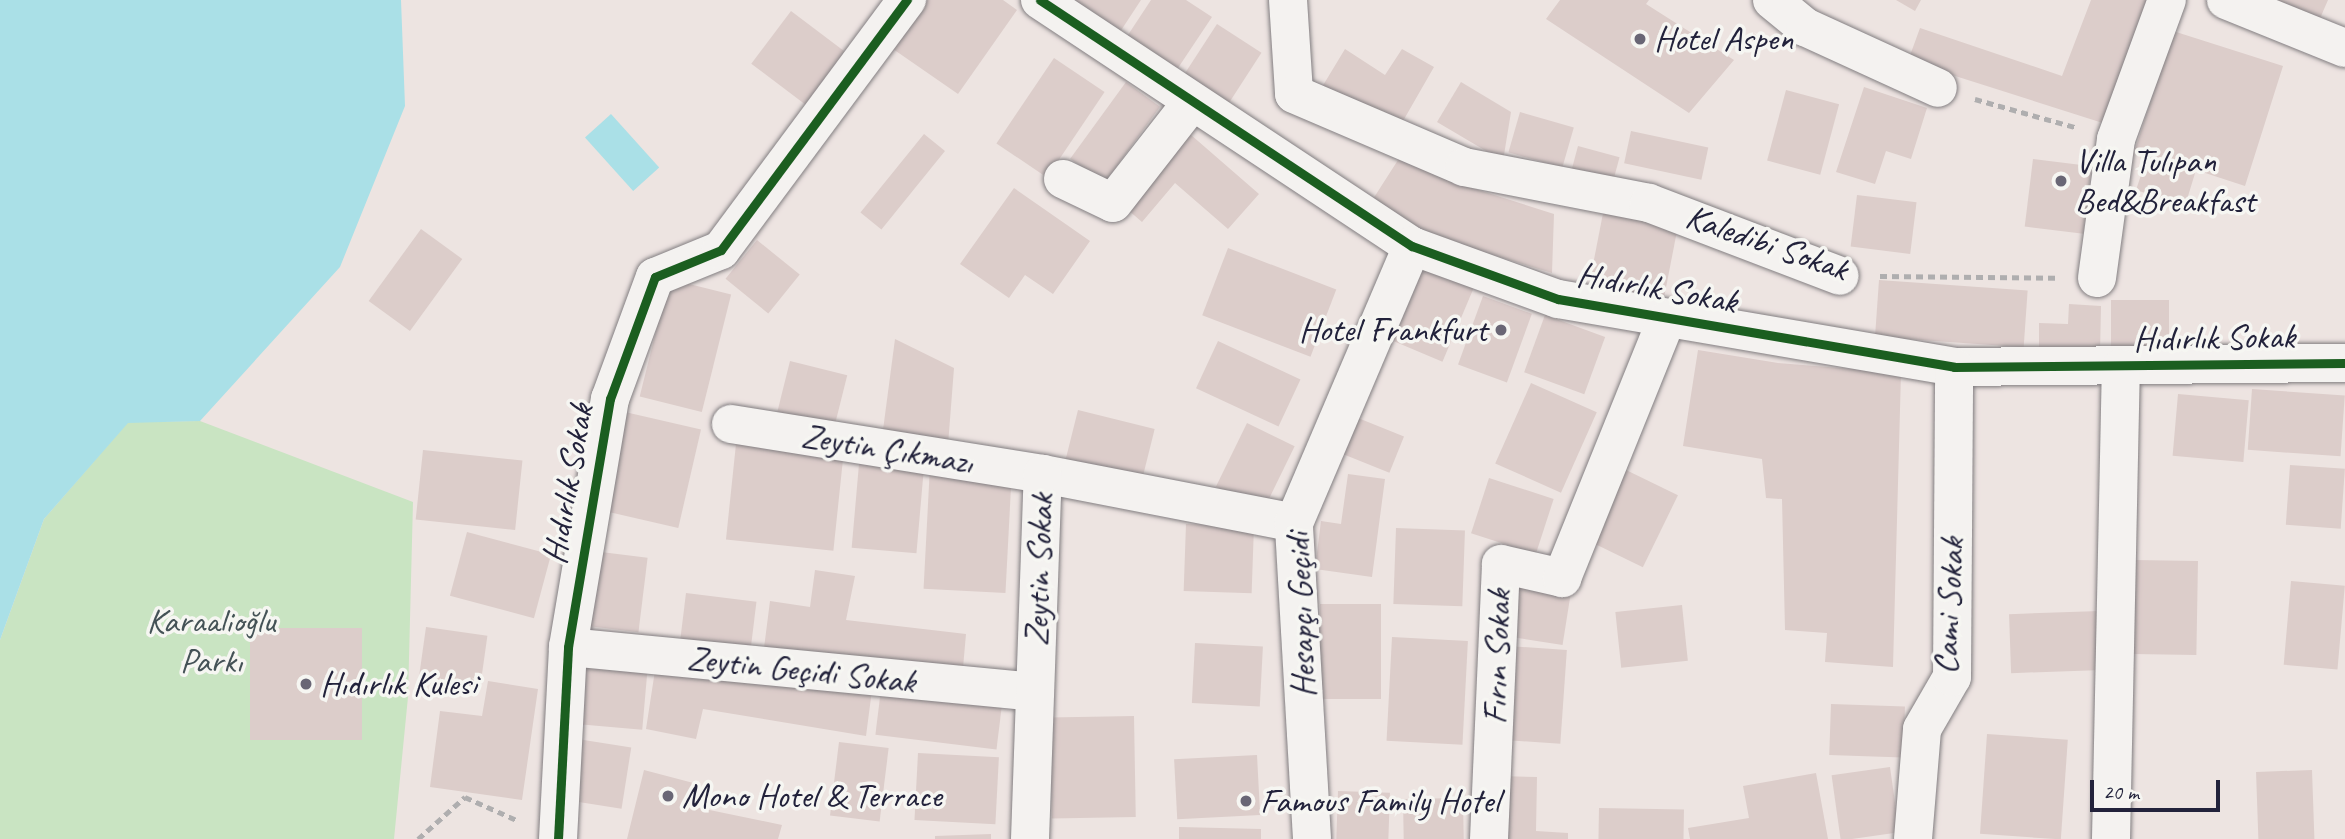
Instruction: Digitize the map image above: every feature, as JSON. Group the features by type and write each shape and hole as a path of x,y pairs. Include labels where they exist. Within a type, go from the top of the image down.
{"street":[{"name":"Hıdırlık Sokak","path":"557,838 568,647 610,399 655,278 721,250 907,0"},
{"name":"Hıdırlık Sokak","path":"1040,0 1191,103 1412,246 1558,299 1666,320 1954,367 2121,368 2345,363"},
{"path":"1250,139 1294,94 1288,0"},
{"path":"1772,0 1805,27 1938,88"},
{"path":"2096,278 2116,139 2166,0"},
{"path":"2226,0 2345,48"},
{"name":"Kaledibi Sokak","path":"1294,94 1464,167 1649,203 1840,276"},
{"path":"1063,179 1113,203 1191,103"},
{"name":"Hesapçı Geçidi","path":"1312,839 1294,523 1412,246"},
{"name":"Fırın Sokak","path":"1489,839 1501,564 1562,578 1666,320"},
{"name":"Cami Sokak","path":"1913,839 1922,729 1952,677 1954,367"},
{"path":"2111,839 2121,368"},
{"name":"Zeytin Çıkmazı","path":"731,424 1043,474"},
{"name":"Zeytin Sokak","path":"1030,839 1043,474 1294,523"},
{"name":"Zeytin Geçidi Sokak","path":"568,647 1034,692"}],"path":[{"path":"1938,88 2116,139"},
{"path":"418,839 465,797 557,838"}],"green space":[{"name":"Karaalioğlu Parkı","path":"200,421 413,502 408,697 394,839 0,839 0,640 44,519 128,422"}],"water":[{"path":"0,0 401,0 405,106 340,267 200,421 128,423 44,519 0,640"},
{"path":"611,114 659,168 633,191 585,137"}],"building":[{"path":"927,0 1003,0 1017,10 958,94 893,49"},
{"path":"1065,0 1141,0 1118,35"},
{"path":"1151,0 1186,0 1212,17 1172,77 1122,44"},
{"name":"Hotel Aspen","path":"1560,0 1649,0 1646,4 1734,60 1689,113 1546,19"},
{"path":"1896,0 1921,0 1915,11"},
{"path":"2091,0 2150,0 2109,125 1908,61 1920,28 2062,76"},
{"path":"2272,0 2328,0 2318,23"},
{"path":"791,11 853,58 814,111 751,64"},
{"path":"1217,24 1261,53 1227,106 1183,77"},
{"path":"2173,31 2283,66 2245,186 2196,170 2185,206 2136,190 2148,154 2135,150"},
{"path":"1345,49 1385,75 1402,49 1434,67 1399,128 1319,92"},
{"path":"1054,58 1105,92 1047,178 996,143"},
{"path":"1126,82 1160,107 1104,184 1070,159"},
{"path":"1461,82 1511,112 1503,161 1437,122"},
{"path":"1864,87 1927,108 1911,159 1886,151 1875,184 1836,172"},
{"path":"1786,90 1839,104 1820,175 1767,161"},
{"path":"1520,112 1574,127 1562,168 1508,152"},
{"path":"1183,128 1259,194 1228,229 1175,183 1142,222 1120,203"},
{"path":"1631,131 1708,147 1701,180 1624,163"},
{"path":"924,134 945,151 881,229 860,212"},
{"path":"1407,146 1469,187 1554,214 1552,273 1430,236 1373,199"},
{"path":"1578,146 1620,157 1612,184 1571,173"},
{"name":"Villa Tulıpan Bed&Breakfast","path":"2033,159 2092,166 2083,234 2025,226"},
{"path":"1014,188 1090,241 1053,294 1025,275 1009,298 960,264"},
{"path":"1857,195 1917,202 1910,254 1851,247"},
{"path":"1605,203 1680,218 1664,298 1589,283"},
{"path":"421,229 462,259 410,331 369,301"},
{"path":"757,240 800,275 768,313 726,279"},
{"path":"1228,248 1336,290 1310,357 1202,315"},
{"path":"1424,267 1474,288 1442,362 1393,341"},
{"path":"669,279 731,294 702,412 640,396"},
{"path":"1879,280 2028,290 2024,347 1875,337"},
{"path":"1483,296 1532,314 1507,382 1458,365"},
{"path":"2111,300 2169,300 2169,348 2111,348"},
{"path":"2069,304 2101,306 2100,354 2039,352 2039,323 2068,324"},
{"path":"1545,315 1605,337 1584,394 1524,372"},
{"path":"895,339 954,368 948,445 883,430"},
{"path":"1218,341 1300,379 1278,427 1196,388"},
{"path":"1698,350 1778,363 1901,373 1893,667 1825,662 1827,633 1785,630 1782,499 1766,498 1762,459 1683,446"},
{"path":"790,361 847,375 833,433 775,419"},
{"path":"1531,383 1597,412 1561,493 1495,463"},
{"path":"2252,389 2345,395 2341,456 2248,450"},
{"path":"2178,394 2249,400 2243,462 2173,456"},
{"path":"1078,410 1155,429 1141,483 1064,464"},
{"path":"625,412 701,430 678,528 602,510"},
{"path":"1353,416 1404,437 1389,473 1338,452"},
{"path":"1247,423 1295,446 1264,510 1216,487"},
{"path":"736,444 843,455 833,551 726,539"},
{"path":"423,450 522,460 515,530 416,520"},
{"path":"859,464 924,470 916,553 852,548"},
{"path":"2290,465 2345,469 2341,529 2286,525"},
{"path":"930,466 1012,470 1005,593 924,589"},
{"path":"1624,469 1678,495 1643,567 1589,541"},
{"path":"1348,474 1385,479 1372,577 1315,569 1321,521 1341,524"},
{"path":"1489,478 1554,499 1536,554 1471,533"},
{"path":"1186,524 1254,526 1252,593 1184,591"},
{"path":"1396,528 1465,530 1462,606 1393,604"},
{"path":"467,532 551,555 534,618 450,596"},
{"path":"593,551 648,558 638,632 584,625"},
{"path":"2134,560 2198,561 2196,655 2132,654"},
{"path":"815,570 855,576 846,620 966,634 962,679 764,648 770,601 810,607"},
{"path":"1516,581 1571,590 1563,645 1507,636"},
{"path":"2291,581 2345,586 2337,669 2284,665"},
{"path":"686,593 756,602 751,647 680,639"},
{"path":"1320,604 1381,604 1381,699 1320,699"},
{"path":"1682,605 1688,661 1621,668 1615,612"},
{"path":"2100,611 2102,670 2011,673 2009,614"},
{"path":"426,627 487,636 480,690 418,681"},
{"name":"Hıdırlık Kulesi","path":"250,628 362,628 362,740 250,740"},
{"path":"1392,637 1468,641 1462,745 1387,741"},
{"path":"1195,643 1263,647 1260,706 1192,703"},
{"path":"1509,646 1567,650 1560,744 1502,740"},
{"path":"579,661 648,667 642,730 574,724"},
{"path":"656,664 872,690 866,736 703,709 696,739 646,729"},
{"path":"488,681 538,689 522,800 430,787 440,711 482,716"},
{"path":"881,689 1002,704 996,750 875,735"},
{"path":"1831,704 1905,707 1903,758 1829,755"},
{"path":"1134,716 1136,817 1052,818 1050,717"},
{"path":"1987,734 2068,740 2061,839 1980,834"},
{"path":"571,738 631,748 622,809 561,799"},
{"path":"839,742 889,748 880,822 830,815"},
{"path":"918,753 999,757 995,824 914,820"},
{"path":"1257,755 1260,815 1177,819 1174,759"},
{"path":"1890,767 1899,832 1841,839 1832,775"},
{"name":"Mono Hotel & Terrace","path":"644,770 701,785 695,807 782,825 778,839 627,839"},
{"path":"2312,770 2314,839 2258,839 2256,772"},
{"path":"1816,773 1828,839 1690,839 1688,828 1749,818 1743,786"},
{"path":"1499,776 1537,777 1536,831 1568,833 1568,839 1497,839"},
{"path":"1338,791 1390,793 1388,839 1336,839"},
{"path":"1463,798 1464,839 1404,839 1403,799"},
{"path":"1599,808 1684,809 1683,839 1598,839"},
{"path":"1179,827 1261,829 1261,839 1179,839"},
{"path":"991,834 991,839 935,839 935,836"}],"cycle path":[{"path":"558,839 568,647 610,399 655,277 721,250 907,0"},
{"path":"1040,0 1412,246 1558,299 1954,367 2345,363"}],"place":[{"name":"Hotel Aspen","path":"1640,39"},
{"name":"Villa Tulıpan Bed&Breakfast","path":"2061,181"},
{"name":"Hotel Frankfurt","path":"1501,330"},
{"name":"Hıdırlık Kulesi","path":"306,684"},
{"name":"Mono Hotel & Terrace","path":"668,796"},
{"name":"Famous Family Hotel","path":"1246,801"}]}
